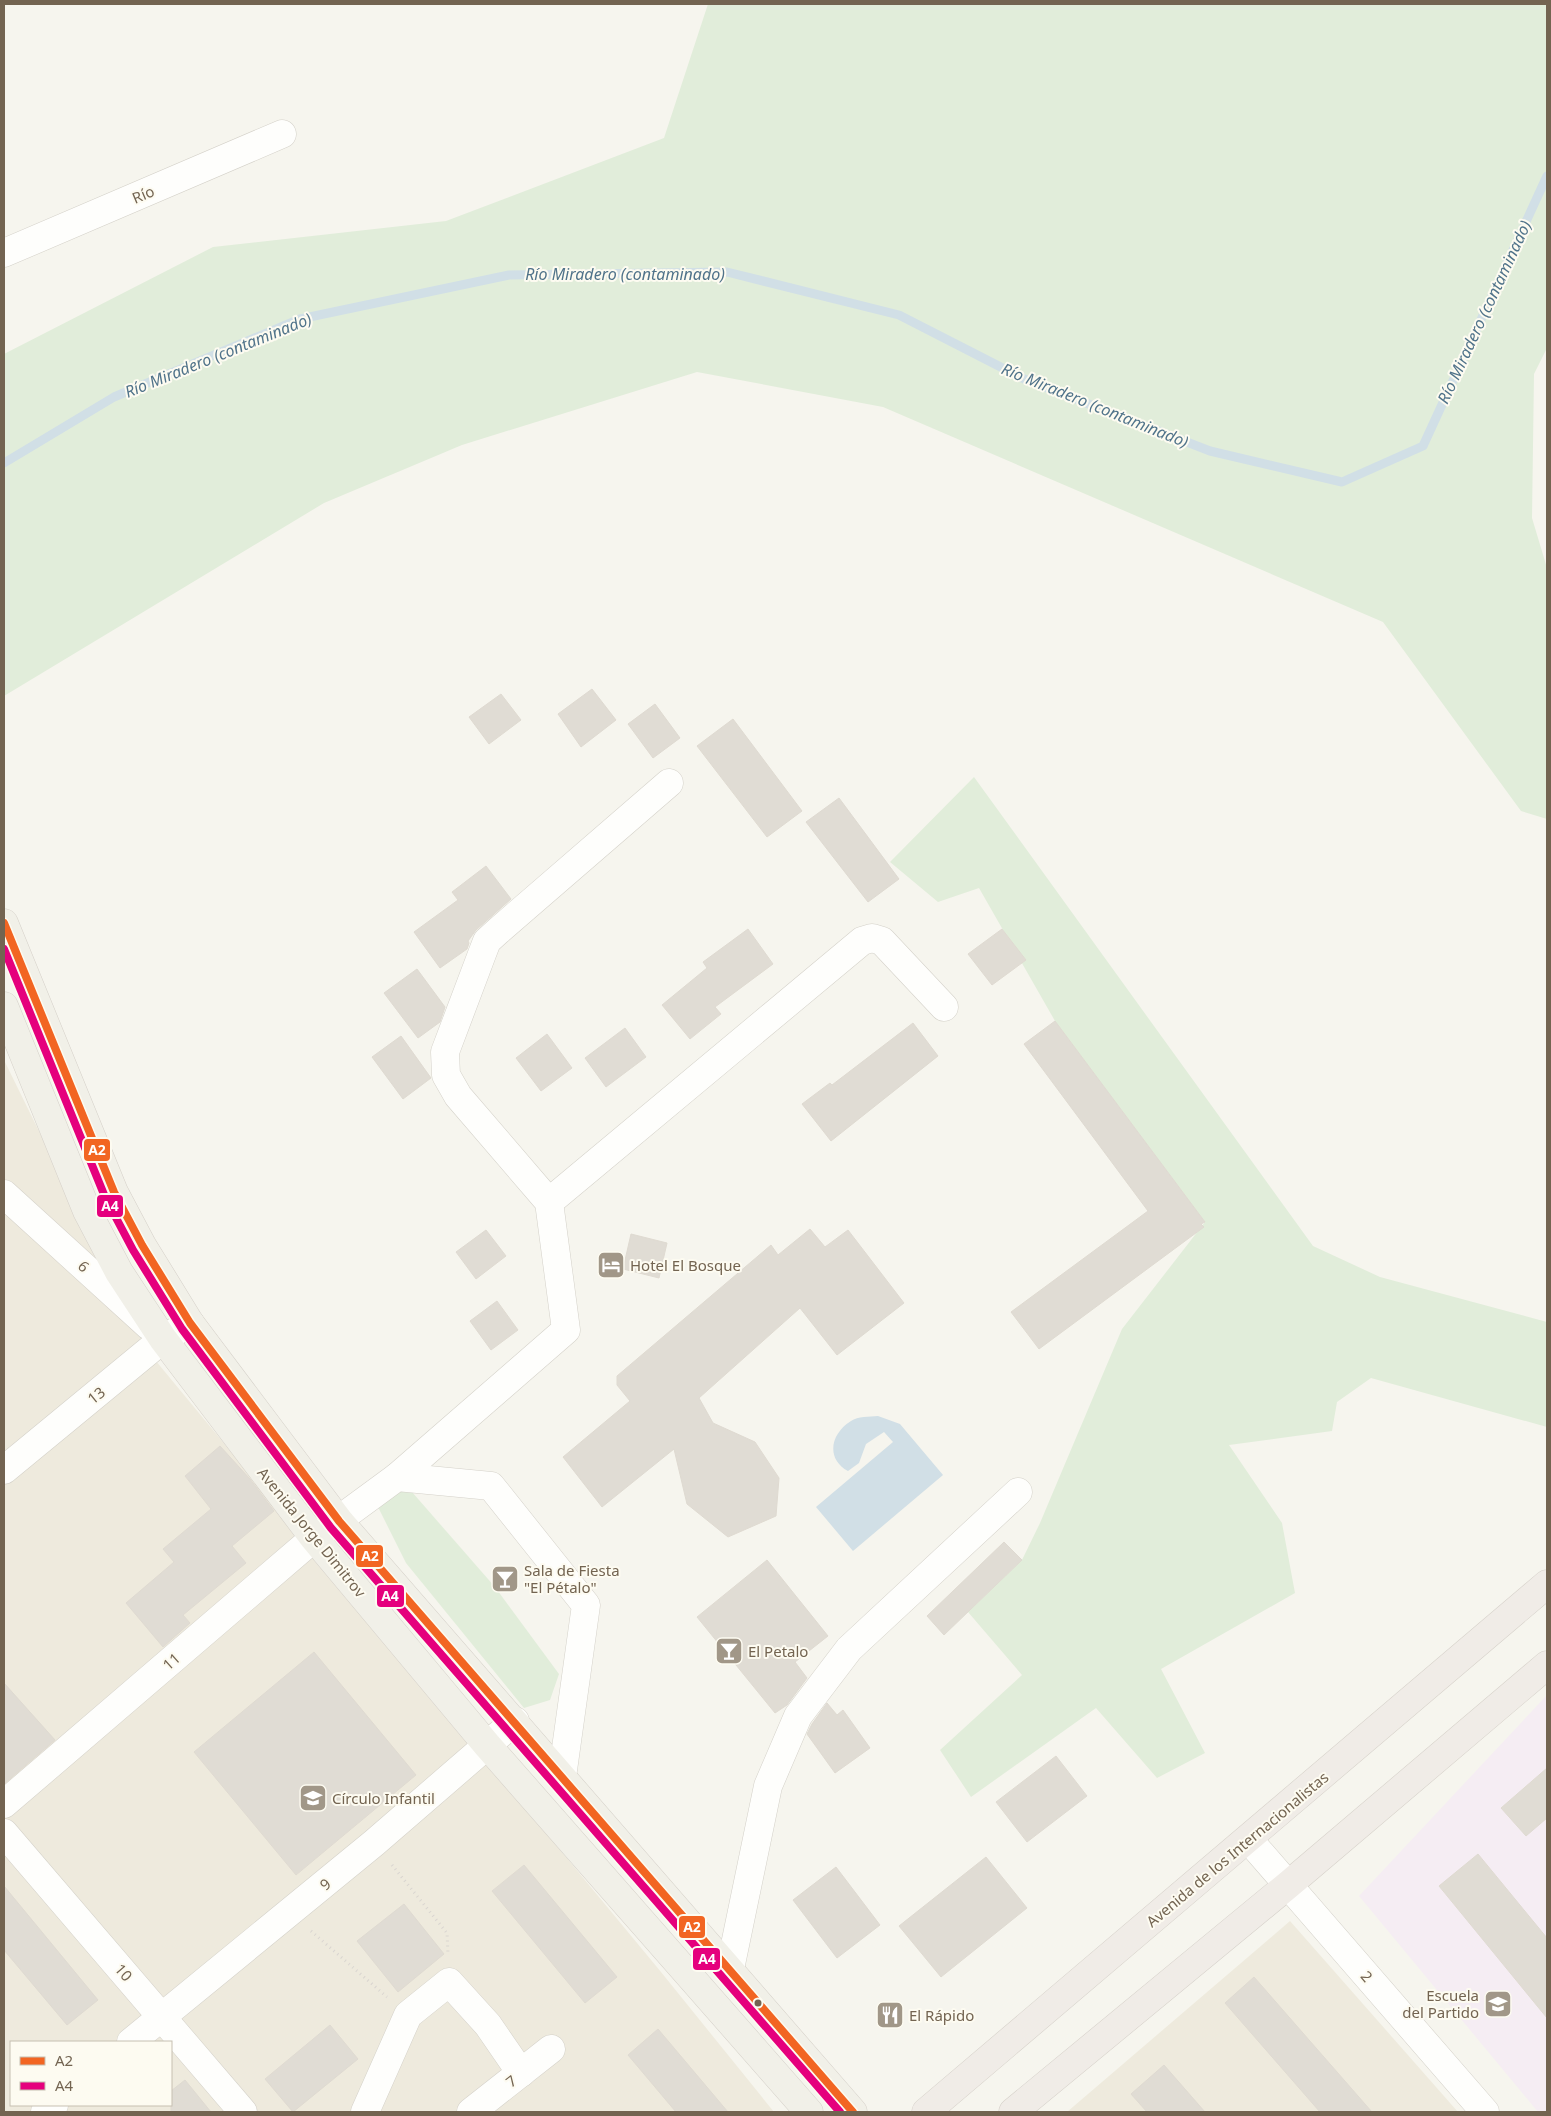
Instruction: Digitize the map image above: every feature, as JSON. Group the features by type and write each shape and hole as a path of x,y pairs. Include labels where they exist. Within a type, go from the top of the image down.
{"highway":[{"name":"Avenida de los Internacionalistas","path":"926,2112 1249,1840 1547,1584"},
{"path":"1013,2112 1288,1885 1547,1665"}],"main road":[{"name":"Avenida Jorge Dimitrov","path":"4,923 114,1192 142,1245 190,1323 340,1521 853,2112"},
{"name":"Avenida Jorge Dimitrov","path":"4,1006 87,1211 119,1272 164,1339 314,1538 487,1745 809,2112"}],"street":[{"name":"Río","path":"4,253 282,134"},
{"path":"669,783 498,931 488,942 445,1052 446,1075 458,1096 549,1202 862,941 872,938 882,941 944,1007"},
{"name":"6","path":"4,1194 164,1339"},
{"name":"11","path":"4,1804 314,1538 340,1521 397,1477 566,1330 549,1202"},
{"name":"13","path":"4,1470 164,1339 190,1323"},
{"path":"397,1477 491,1486 586,1605 562,1777"},
{"path":"730,1969 768,1786 798,1716 849,1649 1018,1492"},
{"name":"9","path":"132,2041 374,1843 515,1721"},
{"name":"10","path":"4,1833 243,2112"},
{"name":"2","path":"1249,1840 1485,2112"},
{"path":"365,2112 408,2015 448,1982 488,2025 521,2073"},
{"name":"7","path":"471,2112 551,2049"}],"path":[{"path":"374,1843 447,1933 448,1982"},
{"path":"290,1912 408,2015"}],"shaded area":[{"path":"4,1060 146,1349 661,1972 774,2112 4,2112"},
{"path":"878,1416 900,1424 943,1475 853,1551 816,1507 893,1442 884,1432 866,1444 859,1463 848,1471 836,1460 833,1446 835,1439 844,1426 857,1418"},
{"name":"Escuela del Partido","path":"1547,1695 1547,2112 1538,2112 1359,1896"},
{"path":"1290,1921 1458,2112 1067,2112"}],"green space":[{"path":"708,4 1547,4 1547,348 1534,374 1532,518 1547,568 1547,819 1521,811 1383,622 883,407 697,372 462,445 324,503 4,696 4,354 213,247 446,221 664,138"},
{"path":"974,777 1313,1246 1380,1277 1547,1322 1547,1427 1371,1378 1337,1402 1332,1431 1229,1445 1282,1523 1295,1593 1161,1669 1205,1753 1157,1778 1096,1708 971,1797 940,1750 1022,1675 968,1612 1022,1560 1040,1523 1122,1329 1205,1222 1055,1021 979,888 938,902 890,862"},
{"path":"394,1490 412,1492 495,1587 559,1674 550,1700 524,1708 406,1563 377,1505"}],"building":[{"path":"592,689 616,720 581,747 558,714"},
{"path":"501,694 521,720 489,744 469,717"},
{"path":"655,704 680,738 653,758 628,724"},
{"path":"733,719 802,811 767,837 697,746"},
{"path":"839,798 899,879 868,902 806,822"},
{"path":"486,866 511,899 476,930 468,941 467,949 440,968 414,932 458,900 452,892"},
{"path":"748,929 773,964 715,1007 721,1014 690,1039 662,1005 707,968 703,962"},
{"path":"1002,929 1026,960 992,985 968,954"},
{"path":"417,969 445,1007 440,1022 418,1038 384,993"},
{"path":"1055,1021 1205,1222 1201,1224 1204,1227 1039,1349 1011,1312 1148,1211 1024,1044"},
{"path":"913,1023 938,1056 831,1141 802,1104 830,1083 832,1085"},
{"path":"625,1028 646,1057 606,1087 585,1058"},
{"path":"547,1034 572,1068 541,1091 516,1058"},
{"path":"401,1036 431,1078 403,1099 372,1057"},
{"path":"810,1229 825,1247 848,1230 904,1303 837,1355 800,1308 699,1398 713,1423 755,1442 779,1478 776,1516 728,1537 687,1504 674,1449 602,1507 563,1457 630,1401 617,1385 617,1376 771,1245 778,1255"},
{"path":"486,1230 506,1256 476,1279 456,1252"},
{"path":"631,1234 667,1243 659,1278 623,1269"},
{"path":"497,1301 518,1330 491,1350 470,1321"},
{"path":"220,1446 250,1479 274,1511 232,1546 246,1563 183,1615 190,1623 163,1647 126,1603 174,1562 163,1549 211,1509 185,1476"},
{"path":"1004,1542 1022,1560 944,1635 927,1616"},
{"path":"767,1560 828,1636 795,1662 807,1678 787,1705 775,1713 697,1617"},
{"path":"314,1652 416,1775 296,1875 194,1752"},
{"path":"4,1683 55,1740 4,1784"},
{"path":"827,1703 837,1715 843,1710 870,1748 835,1773 807,1734"},
{"path":"1056,1756 1087,1796 1027,1842 996,1802"},
{"path":"1547,1768 1547,1818 1526,1836 1501,1808"},
{"path":"1478,1854 1547,1938 1547,2018 1439,1886"},
{"path":"986,1857 1027,1908 941,1977 899,1926"},
{"path":"524,1865 617,1977 585,2003 492,1891"},
{"path":"836,1867 880,1925 837,1958 793,1900"},
{"path":"4,1886 98,2000 67,2025 4,1950"},
{"path":"404,1904 444,1954 398,1992 357,1941"},
{"path":"1254,1977 1372,2112 1320,2112 1225,2003"},
{"path":"330,2025 358,2059 293,2112 265,2079"},
{"path":"658,2029 728,2112 676,2112 628,2055"},
{"path":"1164,2065 1205,2112 1147,2112 1131,2094"},
{"path":"185,2080 211,2112 171,2112 172,2090"}],"waterway":[{"name":"Río Miradero (contaminado)","path":"4,463 114,397 300,319 509,275 727,272 899,315 1024,379 1210,451 1342,482 1423,446 1547,176"}],"transit line":[{"name":"A2","path":"4,923 114,1192 142,1245 190,1323 339,1521 853,2112"},
{"name":"A4","path":"4,949 105,1197 133,1250 182,1329 331,1528 840,2112"}],"place":[{"name":"Hotel El Bosque","path":"611,1265"},
{"name":"Sala de Fiesta \"El Pétalo\"","path":"505,1579"},
{"name":"El Petalo","path":"729,1651"},
{"name":"Círculo Infantil","path":"313,1798"},
{"name":"Escuela del Partido","path":"1498,2004"},
{"name":"El Rápido","path":"890,2015"}]}
